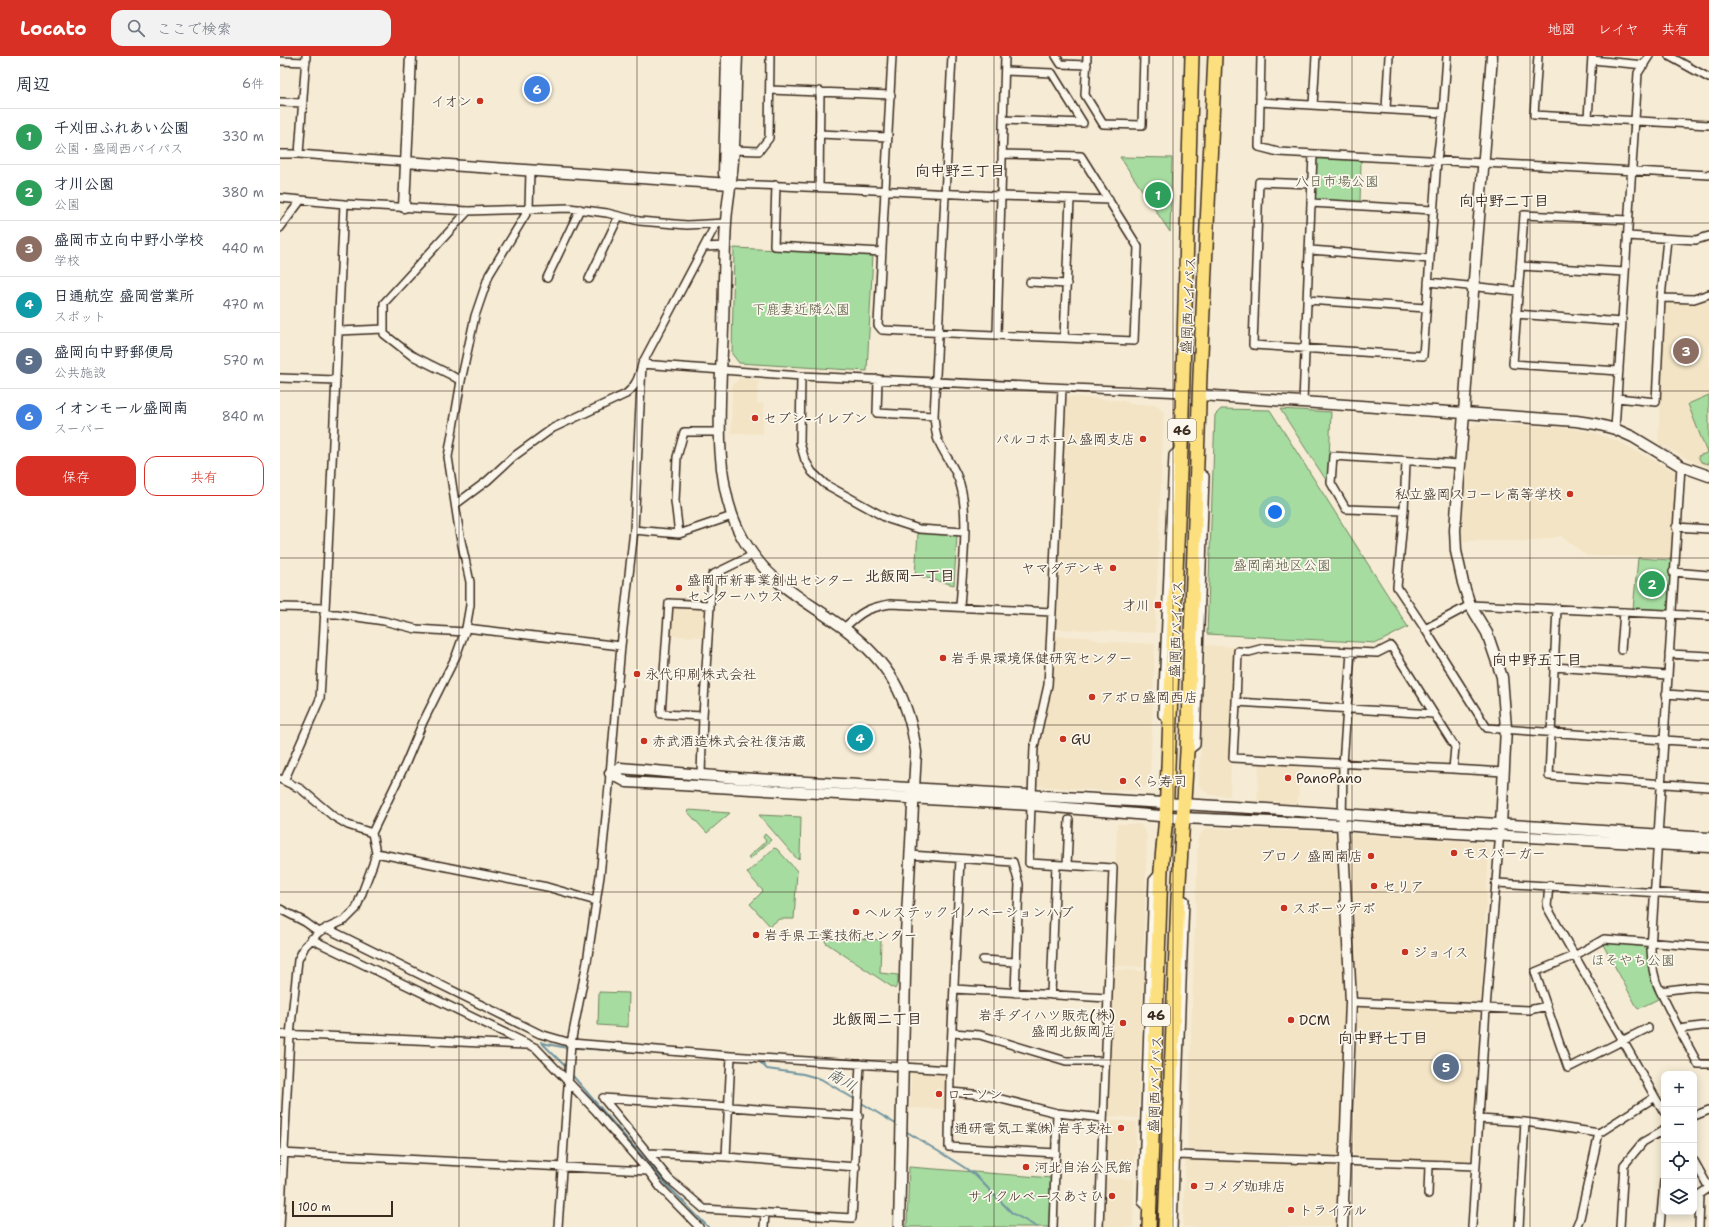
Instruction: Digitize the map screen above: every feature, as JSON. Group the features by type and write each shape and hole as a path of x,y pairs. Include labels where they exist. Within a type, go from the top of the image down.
{"highway":[{"name":"盛岡西バイパス","path":"1149,1227 1162,870 1167,803 1182,448 1192,56"},
{"name":"盛岡西バイパス","path":"1165,1227 1178,898 1187,752 1200,395 1215,56"}],"street":[{"path":"404,207 411,56"},
{"path":"727,56 724,174 730,184"},
{"path":"727,82 730,81 731,77 732,56"},
{"path":"737,56 733,150 726,223 720,432 725,491 732,516 741,537 753,555 772,578 797,597 844,628 867,647 884,666 902,695 909,714 916,752 906,934 899,1227"},
{"path":"733,150 759,151 769,138 770,56"},
{"path":"892,56 878,325 882,330 1134,341 1138,247 1081,156 1002,154"},
{"path":"952,56 938,332 934,381 934,416 938,440 952,464 960,484 964,509 960,607"},
{"path":"997,335 1005,56"},
{"path":"1056,56 1061,64 1087,65"},
{"path":"1087,56 1085,95 1103,124 1142,125 1144,56"},
{"path":"1261,56 1259,147 1278,152 1709,175"},
{"path":"1313,105 1316,56"},
{"path":"1386,109 1390,56"},
{"path":"1312,184 1259,182 1253,345 1423,356 1437,160 1443,113 1446,56"},
{"path":"1472,1227 1486,1008 1501,825 1506,728 1502,677 1487,633 1470,604 1463,583 1456,552 1455,530 1472,286 1484,163 1492,56"},
{"path":"1538,56 1534,116 1709,125"},
{"path":"1615,429 1638,73 1650,56"},
{"path":"1669,56 1709,78"},
{"path":"1588,118 1592,58 1644,65"},
{"path":"280,61 306,59 299,154"},
{"path":"1003,120 1083,123 1052,73 1005,71"},
{"path":"770,90 891,95"},
{"path":"819,186 820,91"},
{"path":"280,102 303,103"},
{"path":"1260,102 1443,113"},
{"path":"819,134 888,137"},
{"path":"280,154 299,154 730,184 819,186 884,191 1109,200"},
{"path":"1303,402 1313,154"},
{"path":"280,1227 282,1153 290,1035 298,960 305,946 311,939 326,928 345,920 356,909 376,853 372,833 405,765 423,722 456,656 465,630 470,605 470,582 460,536 448,457 461,382 475,316 489,275 529,209 530,170"},
{"path":"776,185 774,246 882,252"},
{"path":"280,198 344,204 468,211 569,208 619,216 639,222 687,225 726,223"},
{"path":"1064,338 1070,198"},
{"path":"280,228 300,200"},
{"path":"1311,203 1433,210"},
{"path":"344,204 320,699 282,780 301,790 333,816 348,825 372,833"},
{"path":"547,278 580,209"},
{"path":"461,382 449,374 411,355 384,334 384,303 468,211"},
{"path":"1619,371 1512,364 1524,215 1628,220"},
{"path":"589,279 619,216"},
{"path":"456,504 487,481 513,457 553,428 626,394 633,388 642,364 716,224"},
{"path":"1627,236 1696,240 1709,236"},
{"path":"1617,398 1656,402 1667,239"},
{"path":"704,247 726,246"},
{"path":"1310,250 1430,259"},
{"path":"1520,266 1625,272"},
{"path":"1030,282 1067,284"},
{"path":"1428,282 1518,290"},
{"path":"1662,298 1694,299 1709,294"},
{"path":"1307,300 1426,308"},
{"path":"1516,314 1622,322"},
{"path":"339,331 384,329"},
{"path":"642,364 801,376 1183,393"},
{"path":"558,1227 571,1043 587,962 596,901 634,530 642,364"},
{"path":"801,376 800,443 805,460 812,472 825,484 888,519 919,528 964,532"},
{"path":"280,378 336,380"},
{"path":"878,379 877,412 934,416"},
{"path":"1062,388 1048,685 1034,747 1029,863 1113,868 1104,1061 1099,1227"},
{"path":"1200,395 1576,421 1615,429 1655,449 1681,466 1709,476"},
{"path":"679,534 674,501 677,457 684,432 720,432"},
{"path":"1404,510 1346,509 1331,483 1333,456 1460,464"},
{"path":"1406,461 1404,510 1397,587 1487,728 1506,728 1551,733 1709,743"},
{"path":"1681,466 1667,675 1652,966 1655,982 1698,1064 1709,1064"},
{"path":"634,530 679,534 732,516"},
{"path":"1676,527 1709,529"},
{"path":"701,774 703,716 712,575 753,555"},
{"path":"1673,572 1709,575"},
{"path":"703,716 661,714 669,603 710,605"},
{"path":"844,628 860,613 890,604 1052,612"},
{"path":"1425,629 1470,604 1709,616"},
{"path":"280,607 324,611 384,620 416,629 465,630 621,646"},
{"path":"1557,608 1549,776 1709,787"},
{"path":"1621,650 1624,612"},
{"path":"1453,769 1456,747 1391,646 1377,652 1264,648 1249,652 1238,650 1233,758 1504,772"},
{"path":"1342,1227 1351,1002 1341,820 1346,709 1351,652"},
{"path":"1669,654 1709,656"},
{"path":"1554,667 1667,675"},
{"path":"1666,694 1709,697"},
{"path":"1236,702 1434,714"},
{"path":"610,773 620,768 738,778 914,788 1183,818 1341,820 1501,825 1658,839 1709,847"},
{"path":"610,773 627,782 913,799 1184,804 1500,836 1658,839 1709,838"},
{"path":"1067,866 1069,820"},
{"path":"376,853 547,886 596,901"},
{"path":"910,855 1013,862 1019,884 1015,993"},
{"path":"960,859 950,1070 949,1147 1056,1152"},
{"path":"1051,995 1056,865"},
{"path":"1497,883 1709,896"},
{"path":"1549,885 1547,907 1576,955 1623,1042 1661,1107"},
{"path":"1173,1227 1185,900 1178,898"},
{"path":"280,909 305,922 319,932"},
{"path":"326,928 540,1034 571,1043 731,1056 950,1070"},
{"path":"311,939 536,1048 648,1171 660,1187 699,1227"},
{"path":"1648,1028 1623,1042 1568,1068 1536,972 1576,955 1604,939 1709,947"},
{"path":"983,960 1015,962"},
{"path":"1660,991 1692,987 1709,988"},
{"path":"954,989 1107,998"},
{"path":"1351,1002 1529,1010 1547,1006"},
{"path":"1679,1029 1709,1026"},
{"path":"952,1033 980,1035 1066,1061 1104,1061"},
{"path":"280,1034 530,1045"},
{"path":"726,1157 731,1056"},
{"path":"858,1116 603,1098 669,1179 704,1209 852,1218 856,1167 858,1116 860,1064"},
{"path":"950,1092 985,1095 1058,1113 1103,1118"},
{"path":"1479,1119 1525,1122 1599,1132 1655,1097"},
{"path":"1697,1115 1709,1110"},
{"path":"1053,1227 1058,1113"},
{"path":"1519,1227 1525,1122"},
{"path":"1576,1227 1580,1218 1599,1132"},
{"path":"1620,1227 1624,1165 1643,1142 1661,1132"},
{"path":"282,1153 562,1168 648,1171"},
{"path":"649,1153 726,1157 856,1167"},
{"path":"1176,1155 1476,1166"},
{"path":"1428,1194 1429,1165"},
{"path":"1697,1167 1709,1188 1700,1194 1699,1227"},
{"path":"764,1227 765,1213"},
{"path":"1660,1227 1661,1215"}],"shaded area":[{"path":"1709,299 1709,467 1689,460 1658,443 1665,301 1697,304"},
{"path":"739,378 759,380 757,403 764,404 763,434 731,433 732,386"},
{"path":"1065,396 1125,401 1130,404 1157,405 1164,412 1155,633 1055,629 1063,398"},
{"name":"私立盛岡スコーレ高等学校","path":"1476,423 1566,428 1593,432 1620,442 1677,473 1672,557 1587,556 1561,536 1535,541 1462,541 1469,428"},
{"path":"673,607 705,609 703,637 670,636"},
{"path":"1054,636 1087,637 1100,641 1155,644 1150,783 1140,790 1115,789 1110,791 1035,786 1037,748 1052,686"},
{"path":"1205,645 1235,647 1230,796 1209,795 1199,785"},
{"path":"1259,762 1300,764 1298,804 1257,801"},
{"path":"1117,824 1140,824 1147,834 1143,967 1112,966"},
{"path":"1206,828 1332,832 1335,835 1345,1004 1340,1153 1336,1156 1193,1150 1187,1146 1198,837"},
{"path":"1352,834 1483,843 1489,852 1481,999 1478,1002 1361,997 1357,994 1348,838"},
{"path":"1110,969 1144,971 1138,1118 1106,1116"},
{"path":"1361,1006 1476,1011 1479,1015 1471,1158 1467,1161 1356,1157 1353,1153 1357,1011"},
{"path":"913,1072 944,1074 947,1076 945,1109 910,1108 911,1075"},
{"path":"1105,1120 1137,1122 1135,1163 1103,1162"},
{"path":"1189,1159 1335,1165 1339,1169 1337,1227 1183,1227 1185,1163"},
{"path":"1103,1178 1134,1179 1133,1227 1101,1227"}],"green space":[{"path":"1120,157 1172,158 1170,232"},
{"name":"八日市場公園","path":"1318,158 1361,160 1360,204 1314,200 1314,160"},
{"name":"下鹿妻近隣公園","path":"734,248 873,254 867,371 739,363 732,354"},
{"path":"1709,395 1709,464 1701,462 1698,456 1707,453 1688,404"},
{"name":"盛岡南地区公園","path":"1221,409 1270,410 1408,627 1377,643 1207,634 1215,415"},
{"path":"1280,409 1331,412 1328,483"},
{"path":"918,533 957,535 954,585 915,575"},
{"path":"1638,558 1671,560 1668,610 1633,609"},
{"path":"687,811 730,813 707,833"},
{"path":"759,815 801,817 800,858 797,859"},
{"path":"765,834 771,840 750,859 748,857 766,841 763,837"},
{"path":"774,848 777,849 797,871 794,919 779,919 770,926 750,904 763,891 747,873"},
{"path":"822,935 881,940 880,973 898,975 898,983 895,989 826,943"},
{"name":"ほそやち公園","path":"1601,941 1651,943 1662,997 1638,1009"},
{"path":"599,992 629,993 628,1027 598,1025"},
{"path":"909,1167 1052,1178 1051,1227 907,1227"}],"waterway":[{"path":"541,1042 567,1068"},
{"name":"南川","path":"542,1043 567,1048"},
{"name":"南川","path":"577,1048 635,1052"},
{"name":"南川","path":"759,1061 767,1069 803,1074 821,1079 856,1100"},
{"path":"572,1075 667,1185 708,1227"},
{"name":"南川","path":"860,1102 899,1126"},
{"name":"南川","path":"904,1130 974,1174 1012,1213 1037,1227"}],"place":[{"name":"イオンモール盛岡南","path":"537,89"},
{"name":"イオン","path":"480,101"},
{"name":"千刈田ふれあい公園","path":"1158,195"},
{"name":"盛岡市立向中野小学校","path":"1686,351"},
{"name":"セブン-イレブン","path":"755,418"},
{"name":"パルコホーム盛岡支店","path":"1143,439"},
{"name":"私立盛岡スコーレ高等学校","path":"1570,494"},
{"name":"ヤマダデンキ","path":"1113,568"},
{"name":"才川公園","path":"1652,584"},
{"name":"盛岡市新事業創出センター センターハウス","path":"679,588"},
{"name":"才川","path":"1158,605"},
{"name":"岩手県環境保健研究センター","path":"943,658"},
{"name":"永代印刷株式会社","path":"637,674"},
{"name":"アポロ盛岡西店","path":"1092,697"},
{"name":"日通航空 盛岡営業所","path":"860,738"},
{"name":"GU","path":"1063,739"},
{"name":"赤武酒造株式会社復活蔵","path":"644,741"},
{"name":"PanoPano","path":"1288,778"},
{"name":"くら寿司","path":"1123,781"},
{"name":"モスバーガー","path":"1454,853"},
{"name":"プロノ 盛岡南店","path":"1371,856"},
{"name":"セリア","path":"1374,886"},
{"name":"スポーツデポ","path":"1284,908"},
{"name":"ヘルステックイノベーションハブ","path":"856,912"},
{"name":"岩手県工業技術センター","path":"756,935"},
{"name":"ジョイス","path":"1405,952"},
{"name":"DCM","path":"1291,1020"},
{"name":"岩手ダイハツ販売(株) 盛岡北飯岡店","path":"1123,1023"},
{"name":"盛岡向中野郵便局","path":"1446,1067"},
{"name":"ローソン","path":"939,1094"},
{"name":"通研電気工業㈱ 岩手支社","path":"1121,1128"},
{"name":"河北自治公民館","path":"1026,1167"},
{"name":"コメダ珈琲店","path":"1194,1186"},
{"name":"サイクルベースあさひ","path":"1112,1196"},
{"name":"トライアル","path":"1291,1210"}],"district":[{"name":"向中野三丁目","path":"960,171"},
{"name":"向中野二丁目","path":"1504,201"},
{"name":"北飯岡一丁目","path":"910,576"},
{"name":"向中野五丁目","path":"1537,660"},
{"name":"北飯岡二丁目","path":"877,1019"},
{"name":"向中野七丁目","path":"1383,1038"}]}
